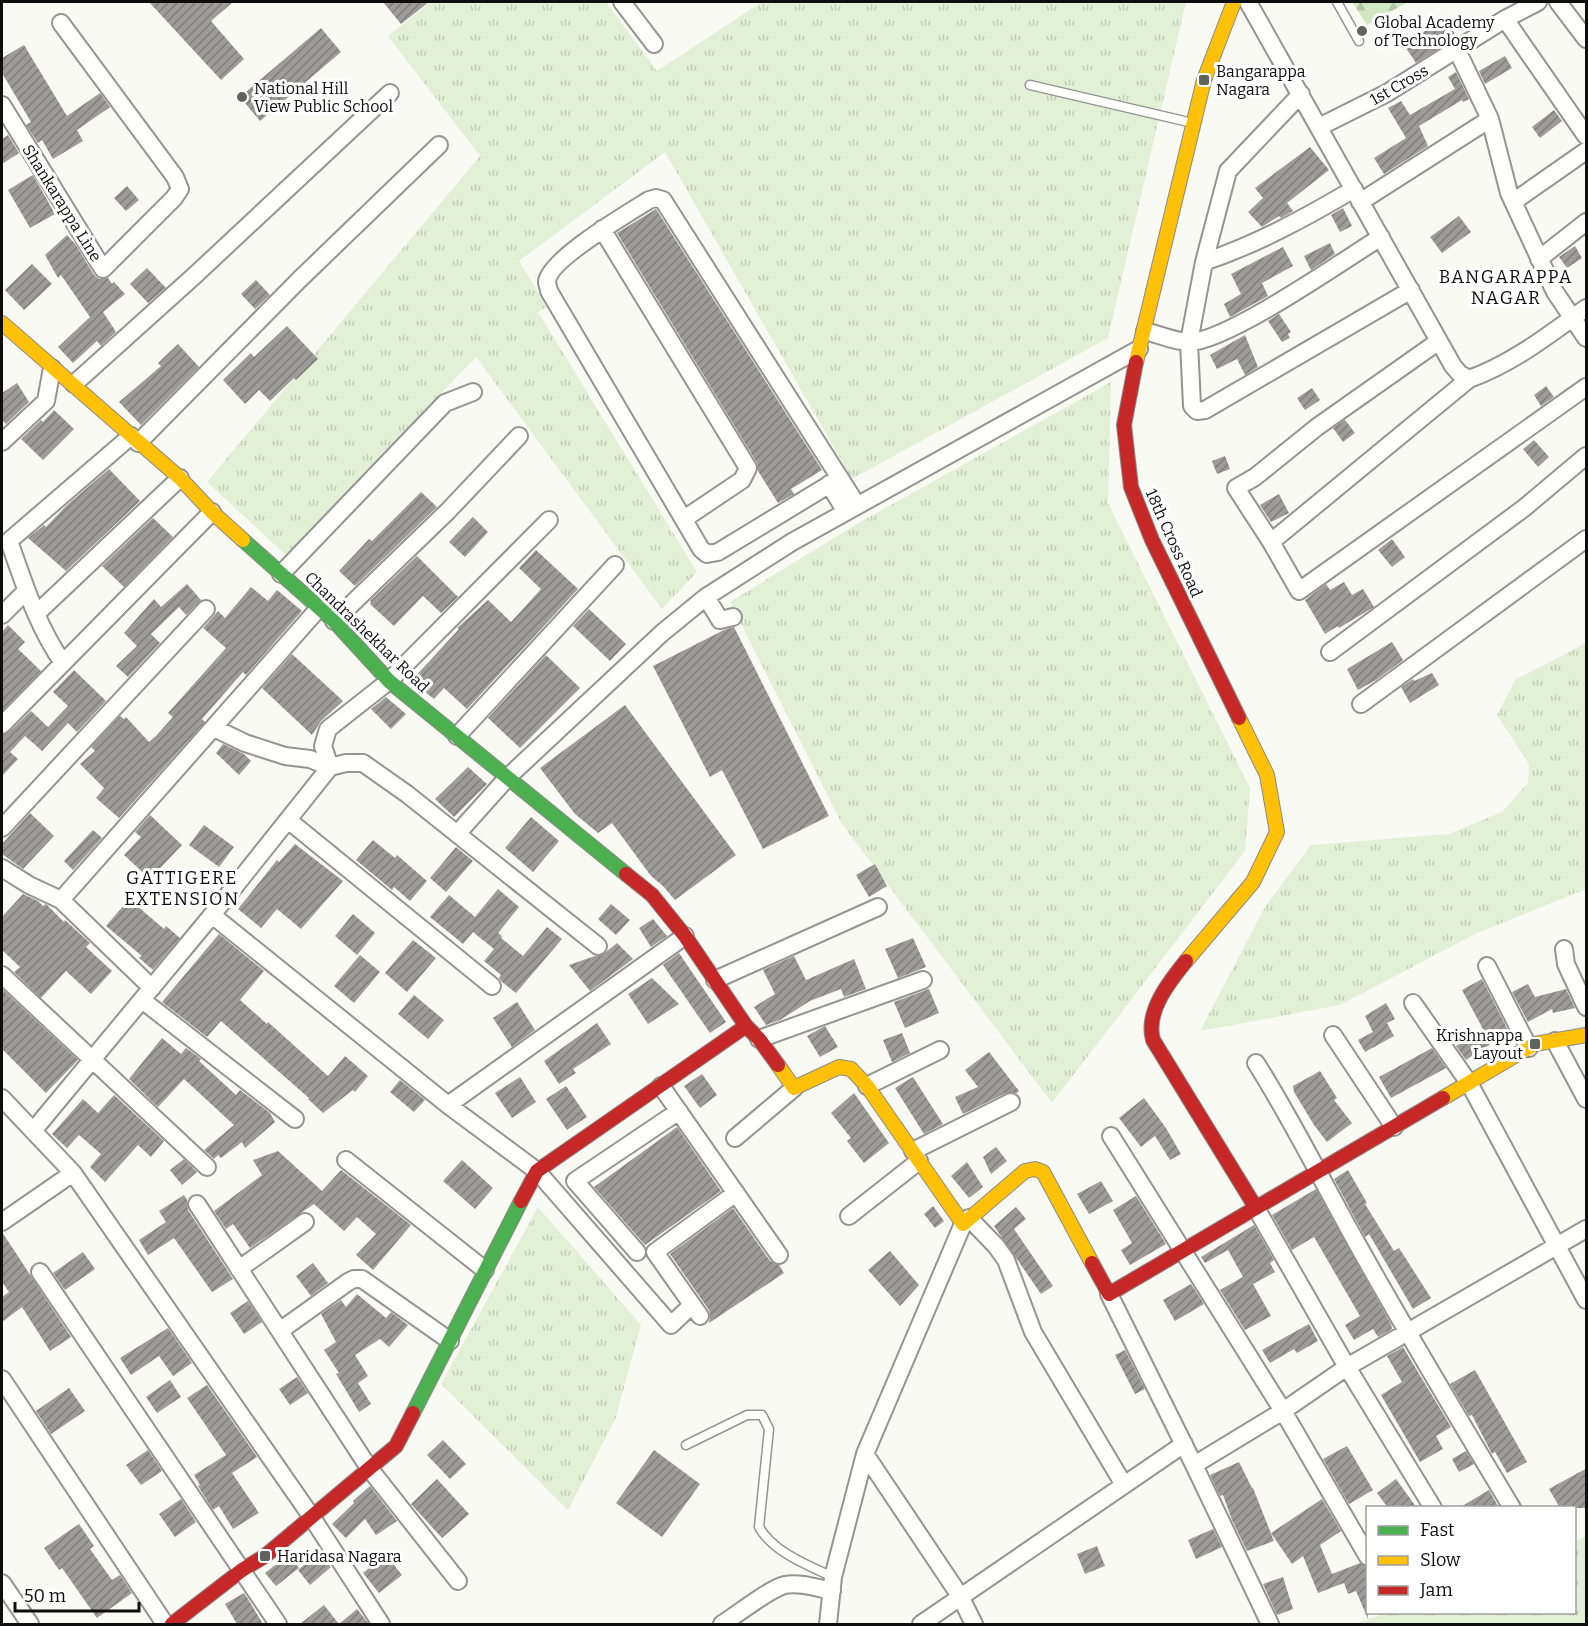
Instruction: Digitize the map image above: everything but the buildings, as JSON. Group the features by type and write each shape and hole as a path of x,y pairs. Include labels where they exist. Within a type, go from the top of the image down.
{"street":[{"path":"622,2 654,44"},
{"name":"18th Cross Road","path":"1234,2 1204,80 1139,349 1124,425 1131,487 1152,540 1267,775 1277,832 1252,882 1173,978 1151,1018 1150,1029 1153,1040 1256,1208"},
{"path":"1248,2 1453,366 1469,379"},
{"name":"1st Cross","path":"1319,127 1387,93 1505,19 1538,2"},
{"path":"1557,2 1587,39"},
{"path":"1505,19 1587,136"},
{"name":"Shankarappa Line","path":"2,105 103,269 174,198 180,189 175,177 61,23"},
{"path":"1457,50 1490,119 1513,202 1555,292 1580,313 1587,338"},
{"path":"74,384 193,277 390,93"},
{"path":"1301,94 1228,171 1204,262 1189,342 1192,406 1197,411 1205,410 1411,290"},
{"path":"1204,262 1252,245 1300,220 1357,195 1490,119"},
{"path":"63,663 52,647 36,614 4,540 135,440 439,146"},
{"path":"1513,202 1587,151"},
{"path":"834,481 712,554 707,554 549,291 547,282 553,270 602,229 649,200 656,198 663,201 669,207 852,508"},
{"path":"1539,259 1587,222"},
{"path":"602,229 748,468 742,480 684,519"},
{"path":"1145,331 1189,342 1206,338 1246,320 1381,237"},
{"path":"1271,542 1469,379 1484,374 1540,342 1580,313"},
{"name":"Chandrashekhar Road","path":"2,323 180,478 212,512 334,621 389,681 656,893 746,1026 759,1039 794,1088"},
{"path":"1439,341 1317,427 1256,477 1236,488 1299,591 1587,387"},
{"path":"457,834 508,777 665,638 706,597 792,542 1139,349"},
{"path":"2,442 46,401 52,368"},
{"path":"281,574 445,403 473,392"},
{"path":"334,621 448,511 519,436"},
{"path":"1330,652 1524,508 1587,456"},
{"path":"36,614 180,478"},
{"path":"2,725 212,512"},
{"path":"330,767 323,746 328,729 389,681 549,520"},
{"path":"1361,704 1587,539"},
{"path":"457,736 615,565"},
{"path":"2,615 26,591"},
{"path":"706,597 720,620 733,617"},
{"path":"61,900 319,608"},
{"path":"2,828 206,609"},
{"path":"214,728 245,743 285,756 310,759 330,767 346,763 363,763 407,794 598,945"},
{"path":"33,1131 212,915 330,767"},
{"path":"288,820 492,986"},
{"path":"2,868 29,885 61,900 147,994 296,1119"},
{"path":"715,980 878,907"},
{"path":"212,915 448,1105 537,1172 671,1325 696,1311 655,1252 736,1192"},
{"path":"448,1105 685,936"},
{"path":"1564,949 1568,969 1587,1007"},
{"path":"1487,966 1529,1048"},
{"path":"2,975 207,1167"},
{"path":"759,1039 923,980"},
{"path":"1413,1004 1469,1083 1587,1300"},
{"path":"172,1624 242,1570 265,1556 396,1446 485,1269 537,1172 746,1026"},
{"path":"1333,1035 1394,1127"},
{"path":"1108,1294 1535,1044 1587,1035"},
{"path":"1555,1041 1587,1100"},
{"path":"867,1086 940,1050"},
{"path":"1256,1063 1302,1140 1317,1172 1407,1332 1511,1506"},
{"path":"735,1138 794,1088 839,1067 851,1069 867,1086 916,1156 966,1221 996,1246 1006,1260 1033,1332 1124,1485"},
{"path":"661,1086 779,1255"},
{"path":"3,1102 73,1173 311,1516 381,1624"},
{"path":"849,1216 916,1156 1011,1102"},
{"path":"637,1252 576,1184 576,1178 679,1111"},
{"path":"1111,1136 1283,1412 1366,1554"},
{"path":"586,1138 604,1160"},
{"path":"346,1160 485,1269"},
{"path":"828,1624 832,1584 864,1454 966,1221 1025,1172 1035,1169 1043,1172 1108,1294 1184,1444 1269,1624"},
{"path":"2,1222 73,1173"},
{"path":"562,1200 578,1186"},
{"path":"197,1204 369,1468 458,1581"},
{"path":"1256,1208 1347,1367 1432,1506"},
{"path":"239,1269 305,1222"},
{"path":"600,1244 616,1229"},
{"path":"1194,1465 1283,1412 1347,1367 1587,1229"},
{"path":"40,1272 278,1624"},
{"path":"281,1330 354,1279 362,1280 450,1341"},
{"path":"2,1379 165,1624"},
{"path":"921,1624 1184,1444"},
{"path":"864,1454 960,1596 974,1624"},
{"path":"2,1583 30,1624"},
{"path":"722,1624 770,1592 785,1585 832,1584"}],"lane":[{"path":"1337,2 1359,41"},
{"path":"1030,85 1193,123"},
{"path":"686,1445 747,1415 762,1415 769,1429 759,1527 765,1538 832,1584"}],"green space":[{"path":"431,2 606,2 657,71 762,2 1186,2 1108,338 852,479 665,152 519,261 547,307 538,312 697,572 662,609 476,357 286,555 207,482 480,156 388,36"},
{"path":"1352,2 1408,2 1367,25"},
{"path":"1111,382 1108,503 1250,788 1245,851 1052,1103 842,824 730,602 855,525"},
{"path":"1586,643 1586,889 1477,933 1340,1005 1200,1031 1265,907 1311,845 1449,834 1502,812 1528,783 1529,764 1497,715 1515,680"},
{"path":"538,1207 641,1325 615,1420 568,1510 441,1384"},
{"path":"1586,1536 1586,1624 1354,1624 1383,1614 1576,1614 1576,1541"}],"traffic: fast":[{"path":"243,540 334,621 389,681 626,874"},
{"path":"413,1413 521,1201"}],"traffic: slow":[{"path":"1136,362 1204,80 1234,2"},
{"path":"2,323 180,478 243,540"},
{"path":"1186,961 1253,882 1277,832 1267,775 1239,718"},
{"path":"1443,1098 1535,1044 1586,1035"},
{"path":"778,1065 794,1088 839,1067 851,1069 867,1086 963,1224 1025,1171 1035,1169 1043,1172 1092,1263"}],"traffic: jam":[{"path":"1136,362 1124,425 1131,487 1152,540 1239,718"},
{"path":"626,874 652,895 685,936 746,1026"},
{"path":"1186,961 1166,988 1155,1008 1151,1029 1153,1040 1256,1208"},
{"path":"521,1201 537,1171 746,1026 759,1039 778,1065"},
{"path":"1092,1263 1109,1294 1443,1098"},
{"path":"172,1624 242,1570 265,1556 396,1446 413,1413"}],"place":[{"name":"Global Academy of Technology","path":"1362,31"},
{"name":"Bangarappa Nagara","path":"1204,80"},
{"name":"National Hill View Public School","path":"242,97"},
{"name":"Krishnappa Layout","path":"1535,1044"},
{"name":"Haridasa Nagara","path":"265,1556"}],"district":[{"name":"BANGARAPPA NAGAR","path":"1506,287"},
{"name":"GATTIGERE EXTENSION","path":"182,888"}]}
